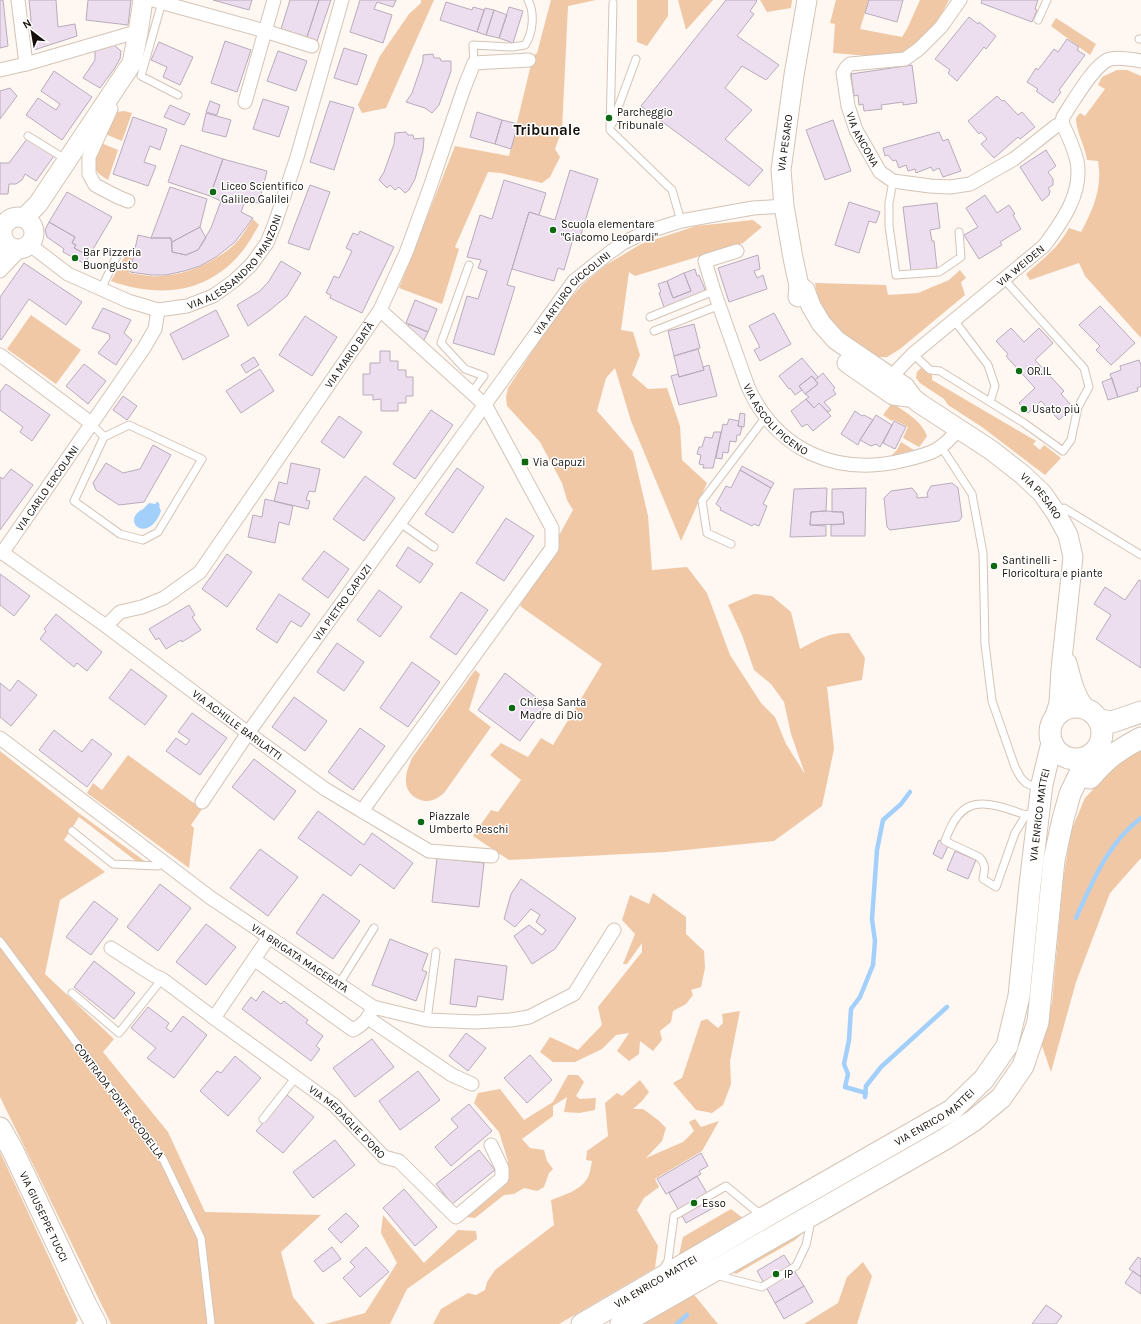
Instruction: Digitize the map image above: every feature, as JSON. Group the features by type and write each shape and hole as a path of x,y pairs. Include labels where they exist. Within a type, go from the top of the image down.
{"main road":[{"path":"1141,712 1112,722 1092,715 1077,707 1068,709 1060,713 1054,720 1051,731 1052,743 1056,751 1063,756 1072,760 1081,759 1093,754 1114,741 1141,729"},
{"path":"1092,715 1102,728 1103,736 1093,754"},
{"path":"1063,819 1088,780 1102,764 1119,750 1141,738"},
{"name":"VIA ENRICO MATTEI","path":"582,1324 772,1212 952,1110 984,1079 1006,1046 1019,996 1030,885 1032,813 1041,790 1052,743"},
{"name":"VIA ENRICO MATTEI","path":"621,1324 814,1215 974,1121 1001,1098 1023,1066 1038,1022 1054,860 1070,794 1082,769 1093,754"},
{"name":"VIA GIUSEPPE TUCCI","path":"0,1128 13,1151 89,1315 96,1324"}],"street":[{"path":"18,0 26,64"},
{"path":"245,102 274,0"},
{"name":"VIA ALESSANDRO MANZONI","path":"17,234 68,274 128,301 158,310 187,306 213,296 234,281 251,265 267,243 275,223 297,157 342,0"},
{"name":"VIA PESARO","path":"807,0 794,75 781,170 784,206 799,286 797,295 802,310 812,329 826,347 878,386 893,395 912,398"},
{"name":"VIA ANCONA","path":"893,181 880,172 856,130 848,106 843,73 850,64 905,59 919,49 941,27 960,0"},
{"path":"0,264 17,234 34,217 38,204 132,63 138,33 152,1 265,31 312,46"},
{"path":"0,70 26,64 129,34 138,33"},
{"path":"893,181 950,187 970,184 1014,159 1063,120 1094,71 1102,64 1109,60 1121,58 1141,61"},
{"path":"474,63 529,60"},
{"name":"VIA MARIO BATÀ","path":"106,626 120,612 142,607 164,598 200,572 380,310 406,253 474,63"},
{"path":"104,104 111,109 88,157 89,174 95,185 128,201"},
{"name":"VIA WEIDEN","path":"891,377 913,354 1003,278 1044,246 1060,225 1073,200 1077,182 1077,162 1063,120"},
{"name":"VIA ARTURO CICCOLINI","path":"486,406 574,281 623,243 643,233 681,221 753,208 784,206"},
{"path":"0,271 17,234"},
{"name":"VIA ASCOLI PICENO","path":"737,251 705,261 714,291 755,403 765,418 784,437 798,447 814,455 834,462 852,465 872,465 898,462 922,456 942,448 950,441 958,429"},
{"name":"VIA PESARO","path":"799,286 805,290 811,306 821,323 836,340 891,377 905,388 912,398 991,450 1042,493 1056,512 1068,535 1073,557 1063,648 1059,703 1054,720"},
{"name":"VIA CARLO ERCOLANI","path":"1,552 144,348 155,329 158,310"},
{"path":"362,811 552,548 552,528 486,406 380,310"},
{"path":"826,347 831,345 876,377 884,380 891,377"},
{"path":"0,355 91,423"},
{"name":"VIA PIETRO CAPUZI","path":"202,802 248,733 486,406"},
{"name":"VIA ACHILLE BARILATTI","path":"1,552 106,626 325,789 429,851 492,856"},
{"name":"VIA PESARO","path":"1063,648 1072,687 1077,697 1092,715"},
{"name":"VIA BRIGATA MACERATA","path":"0,738 211,898 339,984 371,1013 427,1020 476,1022 510,1020 529,1016 574,994 614,930"},
{"path":"214,1018 269,937"},
{"name":"VIA MEDAGLIE D'ORO","path":"111,948 153,975 162,978 214,1018 334,1105 384,1157 399,1161 456,1217 502,1178 502,1168 491,1145"},
{"path":"254,960 353,1030 362,1026 371,1013 452,1075 472,1084"}],"lane":[{"path":"474,63 473,45 512,47 525,45 529,39 532,15 531,5 528,0"},
{"path":"1038,20 1047,0"},
{"path":"152,1 141,76 178,95"},
{"path":"613,3 610,130 672,190 681,221"},
{"path":"610,130 636,59"},
{"path":"28,136 67,160"},
{"path":"893,181 888,203 889,226 896,275 939,272 961,257 959,232"},
{"path":"101,289 118,254"},
{"path":"469,264 441,342 465,369 484,376 472,392"},
{"path":"913,354 930,370 940,371 1024,423 1063,452 1071,440 1078,407 1089,387 1084,368 1003,278"},
{"path":"650,317 714,291"},
{"path":"654,331 720,305"},
{"path":"954,320 988,365 995,386 990,402"},
{"path":"731,544 708,533 702,501 765,418"},
{"path":"91,423 104,437"},
{"path":"129,425 202,459 158,532 143,540 120,534 74,501 104,437 129,425"},
{"path":"942,448 972,494 983,553 985,644 992,701 1005,741 1018,773 1026,783 1041,790"},
{"path":"1056,512 1064,508 1141,555"},
{"path":"400,523 434,547"},
{"path":"977,804 993,805 1032,813 1015,833 996,887 983,879 986,868 979,857 945,841 950,827 959,813 967,807 977,804"},
{"path":"72,831 114,864 158,866 162,861"},
{"path":"339,984 374,928"},
{"name":"CONTRADA FONTE SCODELLA","path":"0,941 164,1159 201,1238 211,1324"},
{"path":"427,1020 436,952"},
{"path":"72,993 119,1033 162,978"},
{"path":"263,1119 296,1078"},
{"path":"655,1281 668,1261 674,1216 726,1186 756,1211 772,1212"},
{"path":"703,1277 719,1276 762,1287 796,1266 806,1245 809,1228 814,1215"}],"shaded area":[{"path":"421,0 434,0 386,108 362,113 358,105 380,56 409,14 421,3"},
{"path":"551,0 596,0 568,6 562,130 555,149 560,157 550,177 542,183 501,173 488,172 455,247 459,249 442,304 399,288 455,146 509,156 533,56 537,53"},
{"path":"637,0 668,0 668,16 647,46 637,42"},
{"path":"678,0 713,0 686,30"},
{"path":"760,0 792,0 791,8 767,12"},
{"path":"836,0 869,0 860,29 902,37 920,0 949,0 936,23 917,44 897,55 879,56 833,53 835,24 830,23"},
{"path":"1056,18 1096,44 1090,55 1051,26"},
{"path":"1117,70 1127,70 1141,76 1141,338 1085,276 1079,263 1030,280 1026,274 1055,247 1069,228 1081,232 1093,207 1099,180 1098,161 1087,160 1077,128 1076,118 1080,113 1085,116 1105,89 1098,85 1102,77"},
{"path":"124,111 132,113 122,141 105,134 116,112"},
{"path":"101,143 118,150 108,180 97,172 94,164"},
{"path":"253,219 259,225 248,244 240,254 227,267 197,285 180,289 146,290 111,281 125,256 132,258 129,273 161,276 173,275 196,268 217,258 235,244"},
{"path":"753,220 762,227 743,243 635,276 629,272 621,330 633,332 640,355 632,375 648,389 667,388 680,426 682,460 707,483 681,541 631,421 615,368 606,378 597,411 633,452 648,516 652,570 687,567 707,593 730,655 761,703 775,717 786,744 805,774 791,734 784,702 771,684 754,670 742,635 728,605 754,594 772,596 791,612 800,649 829,635 849,633 865,658 862,680 827,687 834,749 822,806 774,841 665,852 509,860 473,836 491,810 498,812 521,780 490,755 501,743 528,757 541,738 553,745 602,664 520,606 573,510 567,500 562,483 540,442 507,406 506,397 508,388 557,314 583,284 606,265 641,244 696,226"},
{"path":"960,270 966,278 961,282 965,295 900,349 887,357 874,356 836,327 828,318 823,308 818,297 815,283 886,285 888,295 918,293 949,280"},
{"path":"31,315 81,350 56,384 7,349"},
{"path":"921,368 932,375 932,380 1036,441 1033,444 1040,450 1044,445 1061,458 1045,475 982,427 948,405 944,399 920,383 916,378 917,372"},
{"path":"892,403 921,425 927,436 919,447 903,438 908,427 894,420 892,421 883,415"},
{"path":"901,442 914,450 891,456 897,450"},
{"path":"475,670 480,674 469,710 491,727 444,793 432,800 420,800 410,793 406,786 407,773 412,758"},
{"path":"1141,748 1141,858 1110,893 1076,982 1051,1072 1041,1043 1052,1003 1063,881 1071,831 1085,798 1125,756"},
{"path":"0,751 80,814 146,862 136,861 79,817 64,840 105,872 60,900 45,974 114,1039 103,1052 168,1132 205,1212 321,1215 281,1252 293,1297 315,1324 111,1324 0,1097"},
{"path":"128,755 202,809 191,825 194,828 189,868 87,793 93,783 102,790"},
{"path":"653,893 686,917 686,934 704,951 705,968 701,987 691,990 693,995 686,1004 673,1011 671,1022 660,1031 662,1040 653,1051 640,1041 639,1054 629,1061 617,1051 629,1033 616,1035 602,1049 575,1062 553,1062 540,1052 550,1037 578,1050 602,1025 598,1007 642,952 642,943 627,964 623,964 635,934 622,920 630,895 649,904"},
{"path":"740,1011 730,1061 731,1084 723,1105 712,1113 696,1110 673,1083 682,1078 701,1021 707,1019 718,1028 723,1023 722,1014"},
{"path":"568,1075 578,1075 584,1082 576,1096 580,1099 596,1098 595,1110 579,1113 564,1112 567,1097 553,1106 553,1116 522,1139 530,1148 544,1150 547,1161 553,1169 549,1173 544,1187 537,1191 524,1188 514,1194 504,1195 475,1218 467,1217 503,1187 508,1161 499,1132 474,1103 478,1093 500,1089 524,1120 553,1102"},
{"path":"640,1080 649,1092 633,1109 643,1109 666,1128 662,1141 646,1158 683,1142 694,1131 689,1122 695,1119 701,1127 719,1121 702,1151 655,1179 659,1187 644,1198 637,1210 658,1246 655,1268 559,1324 433,1324 441,1309 468,1293 476,1295 485,1290 487,1282 495,1270 554,1225 551,1200 571,1192 584,1183 589,1175 592,1161 586,1160 587,1151 608,1136 605,1103 617,1093 622,1096"},
{"path":"0,1152 78,1320 75,1324 0,1324"},
{"path":"731,1209 743,1218 679,1255 683,1237"},
{"path":"383,1215 424,1263 458,1230 476,1231 477,1239 407,1289 390,1324 325,1324 365,1313 397,1263 381,1233"},
{"path":"801,1230 803,1233 795,1240 736,1274 730,1270"},
{"path":"863,1262 872,1276 857,1324 804,1324 838,1303 847,1277"},
{"path":"691,1291 718,1324 630,1324"}],"water":[{"path":"156,502 160,505 161,511 156,521 150,527 144,529 135,525 134,520 136,515 149,503 156,504"}],"building":[{"path":"0,0 3,0 8,46 0,48"},
{"path":"29,0 56,0 58,27 75,24 77,36 34,50"},
{"path":"88,0 131,0 128,25 86,20"},
{"path":"213,0 252,0 249,10"},
{"path":"290,0 319,0 307,37 281,29"},
{"path":"319,0 331,0 317,41 307,37"},
{"path":"360,0 396,0 393,7 377,2 374,9 392,15 383,43 350,32"},
{"path":"726,0 757,1 750,11 754,14 737,36 779,65 766,80 742,66 725,88 752,110 725,139 763,170 749,186 641,106"},
{"path":"869,0 903,0 897,22 865,13"},
{"path":"982,0 1038,0 1035,9 1037,10 1032,22 981,3"},
{"path":"446,2 472,10 473,7 484,10 477,32 440,20"},
{"path":"509,7 523,11 513,43 499,38"},
{"path":"485,8 494,10 486,35 477,32"},
{"path":"494,10 507,15 499,38 486,35"},
{"path":"969,17 978,24 979,22 996,36 986,49 984,47 957,81 948,73 950,70 935,59"},
{"path":"1067,39 1079,47 1077,50 1085,55 1059,90 1061,92 1053,103 1036,91 1038,89 1027,82 1036,68 1038,70 1054,49 1058,52"},
{"path":"225,41 251,50 237,92 211,83"},
{"path":"159,42 193,57 180,85 163,77 167,67 151,60"},
{"path":"114,45 121,51 120,59 100,88 83,78 95,60 95,51"},
{"path":"344,48 367,55 357,85 334,78"},
{"path":"278,51 307,61 296,91 267,81"},
{"path":"433,54 434,58 440,58 441,61 451,61 451,71 439,105 432,113 425,108 406,102 412,93 423,61 423,55"},
{"path":"912,65 917,103 903,105 903,102 881,105 882,109 864,111 863,104 859,105 858,95 854,96 851,74"},
{"path":"54,71 92,97 62,140 26,115 38,98 56,110 60,104 41,91"},
{"path":"10,88 17,96 0,119 0,91"},
{"path":"997,96 1002,101 1004,100 1018,115 1022,112 1035,127 1020,139 1018,137 994,158 981,144 987,139 981,132 979,134 968,121"},
{"path":"263,99 289,107 279,137 253,129"},
{"path":"210,101 220,105 217,115 206,112"},
{"path":"330,101 354,108 334,170 310,162"},
{"path":"170,105 190,114 184,125 164,117"},
{"path":"477,112 502,120 495,144 470,137"},
{"path":"206,113 231,120 226,137 202,131"},
{"path":"133,117 167,129 160,150 150,146 144,162 156,166 148,186 113,174"},
{"path":"502,120 518,124 511,149 495,144"},
{"path":"833,120 851,171 825,180 806,130"},
{"path":"406,132 408,135 413,135 414,139 424,138 423,150 415,179 409,190 405,193 399,187 395,190 390,185 387,188 379,180 384,172 394,144 395,133"},
{"path":"939,132 943,141 948,139 961,171 943,177 939,168 933,171 931,167 916,173 915,169 908,171 906,165 899,168 896,160 893,161 888,155 885,156 883,148"},
{"path":"27,139 54,156 36,181 25,174 22,180 16,184 9,184 8,194 0,194 0,163 9,163"},
{"path":"181,145 223,159 210,196 168,182"},
{"path":"1046,150 1056,166 1048,172 1053,179 1053,185 1048,188 1050,191 1049,195 1042,201 1020,167"},
{"path":"223,159 267,171 259,203 245,201 241,212 253,218 235,242 216,257 200,266 184,271 166,275 151,275 130,272 138,235 151,238 171,238 172,252 186,255 198,250 211,228 221,201 210,196"},
{"name":"Scuola elementare \"Giacomo Leopardi\"","path":"570,170 598,179 579,241 573,239 564,270 558,268 554,281 512,269 529,212 555,220"},
{"path":"504,180 546,193 539,215 529,212 507,285 515,287 494,355 453,343 467,296 478,299 487,271 478,268 481,260 467,257 480,215 492,219"},
{"path":"310,185 330,192 309,250 288,243"},
{"path":"170,187 207,199 200,227 172,242 171,238 151,238"},
{"path":"67,192 112,217 89,256 74,248 76,245 72,243 75,237 49,222"},
{"path":"985,195 997,213 1009,205 1015,214 1013,215 1021,229 1000,242 1002,245 979,259 964,235 978,227 966,208"},
{"path":"849,202 880,212 876,223 869,221 859,253 835,245"},
{"path":"937,203 940,228 930,230 932,241 934,241 937,268 911,271 903,207"},
{"path":"49,222 75,237 72,243 76,245 74,248 89,256 85,264 63,252 64,249 47,237 45,230"},
{"path":"200,227 206,238 198,250 186,255 172,252 172,242"},
{"path":"360,231 394,247 362,313 330,298 331,295 326,293 334,276 339,278 352,251 346,248 353,233 358,235"},
{"path":"758,255 760,269 754,271 757,278 763,275 767,289 729,302 718,268"},
{"path":"281,261 301,273 287,296 248,326 237,305 260,291 269,281"},
{"path":"24,263 82,302 66,325 29,299 1,340 0,297"},
{"path":"695,269 697,276 699,275 706,292 664,307 659,293 661,292 658,284 667,281 673,298 691,291 684,273"},
{"path":"684,273 691,291 673,298 667,281"},
{"path":"415,300 437,309 428,332 406,323"},
{"path":"1100,306 1135,343 1111,365 1096,350 1100,346 1079,325"},
{"path":"103,308 131,320 124,333 132,340 116,365 98,353 110,338 109,334 92,328"},
{"path":"216,310 229,336 183,360 170,334"},
{"path":"774,313 791,344 760,361 754,350 760,347 749,326"},
{"path":"305,316 337,337 312,376 279,355"},
{"path":"409,324 428,332 424,340 406,332"},
{"path":"694,324 700,348 674,356 668,331"},
{"path":"1011,328 1024,342 1039,328 1053,343 1035,360 1064,391 1061,394 1073,407 1059,420 1041,401 1028,413 1019,403 1035,388 1006,356 1008,354 996,341"},
{"path":"698,349 704,370 679,377 674,356"},
{"path":"380,351 390,351 390,361 398,361 398,370 406,370 406,377 413,377 413,396 406,396 406,403 398,403 398,411 381,411 381,399 373,400 373,395 363,395 363,374 370,374 370,363 380,363"},
{"path":"254,357 259,365 246,373 241,365"},
{"path":"802,358 818,377 815,380 812,376 799,386 802,390 795,395 779,376"},
{"path":"1139,360 1141,365 1141,386 1137,388 1138,391 1118,397 1110,374 1121,370 1120,366"},
{"path":"84,364 106,381 88,404 66,386"},
{"path":"709,365 717,396 679,405 671,376 678,374 679,377 704,370 703,367"},
{"path":"260,369 274,391 241,413 226,391"},
{"path":"823,373 835,388 833,390 836,394 824,402 831,410 828,412 819,403 814,408 806,399 809,397 805,394 818,384 815,380"},
{"path":"812,376 818,384 805,394 799,386"},
{"path":"1112,378 1118,397 1108,400 1102,382"},
{"path":"6,384 50,415 32,441 20,432 23,427 0,410 0,392"},
{"path":"123,396 137,406 127,420 113,410"},
{"path":"806,399 814,408 819,403 831,416 813,431 807,424 802,427 791,411"},
{"path":"431,410 453,425 415,479 393,464"},
{"path":"855,411 862,416 864,415 873,420 858,445 841,434"},
{"path":"740,413 745,414 744,427 738,426"},
{"path":"876,415 892,425 880,447 876,444 871,446 860,440"},
{"path":"339,416 362,432 344,458 321,442"},
{"path":"729,419 739,421 738,426 742,427 740,435 737,435 736,442 730,441 728,453 723,452 722,459 716,458 723,424 727,425"},
{"path":"894,421 906,427 895,449 883,443"},
{"path":"714,432 721,432 713,468 703,468 704,465 699,464 701,455 697,454 699,447 702,447 705,437 712,438"},
{"path":"153,445 171,455 144,502 119,505 96,490 93,483 106,463 123,473 140,469"},
{"path":"291,463 320,469 315,492 309,491 306,500 310,501 308,509 274,501 279,482 287,484"},
{"path":"742,466 774,483 771,488 740,470"},
{"path":"457,468 484,487 453,533 425,514"},
{"path":"11,469 33,485 0,530 0,477 3,479"},
{"path":"740,470 771,488 763,504 767,506 759,526 754,524 752,526 720,510 721,508 716,504 726,486 731,488"},
{"path":"365,476 395,498 364,541 333,519"},
{"path":"952,483 958,488 962,517 959,521 890,530 887,527 884,498 891,491 912,488 917,494 917,498 928,497 927,493 931,486"},
{"path":"827,488 826,511 811,512 810,525 826,526 826,536 790,537 794,489"},
{"path":"866,488 865,536 831,536 831,525 844,524 843,512 832,512 832,489"},
{"path":"265,499 293,506 289,525 279,522 275,543 248,537 253,515 262,517"},
{"path":"811,512 843,512 844,524 810,525"},
{"path":"506,518 534,536 504,581 476,563"},
{"path":"408,547 433,564 420,583 396,566"},
{"path":"324,551 349,569 328,598 302,579"},
{"path":"227,554 252,572 227,607 202,589"},
{"path":"0,574 30,596 14,616 0,605"},
{"path":"1139,580 1141,581 1141,668 1096,639 1111,615 1094,604 1105,587 1125,600"},
{"path":"379,590 402,607 380,637 357,620"},
{"path":"461,592 488,610 456,655 430,637"},
{"path":"279,594 310,614 301,627 291,621 277,643 256,629"},
{"path":"189,605 195,615 192,617 201,630 182,642 181,640 166,649 159,638 156,640 149,629"},
{"path":"56,614 102,652 87,671 77,663 74,667 40,639 46,631 44,629"},
{"path":"337,643 364,662 344,691 317,672"},
{"path":"412,662 440,682 408,727 380,708"},
{"path":"131,669 167,696 145,725 109,698"},
{"name":"Chiesa Santa Madre di Dio","path":"505,673 546,705 520,741 478,710"},
{"path":"18,680 37,695 11,726 0,717 0,683 10,691"},
{"path":"294,697 327,721 305,751 272,727"},
{"path":"192,713 227,738 200,775 166,751 176,738 186,745 190,740 178,732"},
{"path":"360,728 385,746 353,790 328,772"},
{"path":"54,730 82,752 92,739 112,754 87,787 39,750"},
{"path":"254,759 296,791 274,820 232,787"},
{"path":"318,811 364,845 372,833 413,863 394,889 360,864 351,876 298,838"},
{"path":"939,840 949,844 942,859 933,854"},
{"path":"260,849 298,877 268,916 230,888"},
{"path":"955,851 976,860 968,879 947,870"},
{"path":"437,858 484,863 479,907 432,902"},
{"path":"521,879 576,918 555,949 532,964 514,936 529,925 542,935 546,930 536,922 540,915 531,909 515,927 504,919 511,894"},
{"path":"160,884 191,908 158,951 127,927"},
{"path":"323,894 360,921 333,959 296,933"},
{"path":"94,901 118,919 91,955 66,937"},
{"path":"206,924 236,947 206,985 176,962"},
{"path":"390,939 428,954 422,970 427,972 416,1001 372,985"},
{"path":"455,959 507,966 503,1000 478,996 476,1007 450,1004"},
{"path":"94,961 135,993 114,1019 74,987"},
{"path":"263,991 281,1004 284,1001 308,1020 306,1023 323,1036 316,1046 320,1049 311,1061 242,1009 251,997 256,1001"},
{"path":"148,1007 169,1023 166,1028 171,1032 183,1016 207,1035 174,1078 147,1058 156,1048 131,1028"},
{"path":"466,1033 486,1048 468,1071 449,1056"},
{"path":"372,1039 394,1067 355,1097 333,1068"},
{"path":"530,1055 552,1080 527,1103 504,1078"},
{"path":"235,1056 261,1078 228,1116 200,1091 217,1071 221,1073"},
{"path":"418,1071 440,1100 400,1130 379,1101"},
{"path":"287,1095 314,1117 283,1153 256,1131"},
{"path":"469,1104 492,1131 451,1166 435,1147 458,1127 451,1119"},
{"path":"335,1140 355,1165 313,1198 293,1172"},
{"path":"479,1150 495,1170 452,1204 436,1184"},
{"path":"701,1153 708,1166 699,1171 701,1174 666,1194 657,1179"},
{"path":"697,1176 715,1207 686,1223 669,1193"},
{"path":"404,1189 437,1227 415,1246 383,1208"},
{"path":"346,1213 359,1226 341,1243 328,1229"},
{"path":"332,1247 341,1259 323,1272 314,1261"},
{"path":"366,1247 389,1272 360,1297 343,1278 355,1267 350,1262"},
{"path":"784,1255 804,1286 775,1303 757,1271"},
{"path":"1138,1257 1141,1259 1141,1277 1129,1269"},
{"path":"1133,1271 1141,1277 1141,1294 1125,1283"},
{"path":"804,1286 813,1302 784,1319 775,1303"},
{"path":"1046,1305 1062,1316 1056,1324 1032,1324"}],"waterway":[{"path":"866,1093 845,1087 848,1074 844,1064 849,1040 851,1009 860,997 873,965 875,941 872,919 877,850 883,820 901,804 910,792"},
{"path":"1076,918 1095,877 1110,851 1129,828 1141,818"},
{"path":"865,1097 866,1086 881,1067 947,1007"},
{"path":"677,1324 687,1315"}],"place":[{"name":"Parcheggio Tribunale","path":"609,118"},
{"name":"Liceo Scientifico Galileo Galilei","path":"213,192"},
{"name":"Scuola elementare \"Giacomo Leopardi\"","path":"553,230"},
{"name":"Bar Pizzeria Buongusto","path":"75,258"},
{"name":"OR.IL","path":"1019,371"},
{"name":"Usato più","path":"1024,409"},
{"name":"Via Capuzi","path":"525,462"},
{"name":"Santinelli - Floricoltura e piante","path":"994,566"},
{"name":"Chiesa Santa Madre di Dio","path":"512,708"},
{"name":"Piazzale Umberto Peschi","path":"421,822"},
{"name":"Esso","path":"694,1203"},
{"name":"IP","path":"776,1274"}],"district":[{"name":"Tribunale","path":"547,130"}]}
